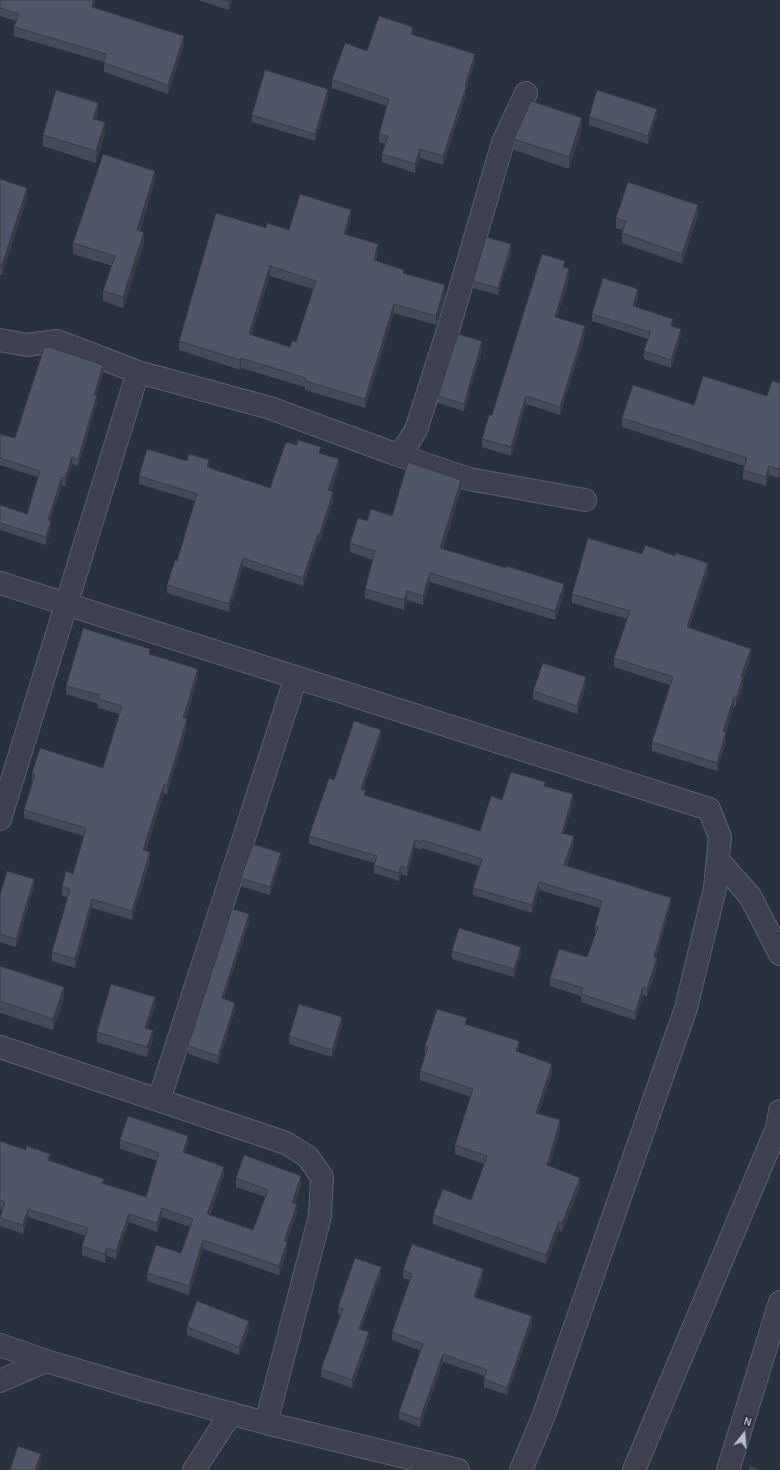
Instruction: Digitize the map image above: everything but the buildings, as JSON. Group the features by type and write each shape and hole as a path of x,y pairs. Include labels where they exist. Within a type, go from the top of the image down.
{"street":[{"path":"395,454 404,449 416,430 449,327 503,142 526,93"},
{"path":"0,340 27,345 57,341 138,372 270,408 395,454 469,479 585,500"},
{"path":"0,819 65,604 138,372"},
{"path":"0,583 709,809 720,837 715,888 686,1008 546,1407 521,1470"},
{"path":"159,1100 296,677"},
{"path":"718,860 750,896 780,954"},
{"path":"0,1047 286,1143 308,1157 322,1176 320,1216 266,1423"},
{"path":"634,1470 777,1128 780,1112"},
{"path":"728,1470 780,1302"},
{"path":"0,1344 46,1361 266,1423 458,1470"},
{"path":"0,1381 46,1361"},
{"path":"194,1470 231,1413"}]}
